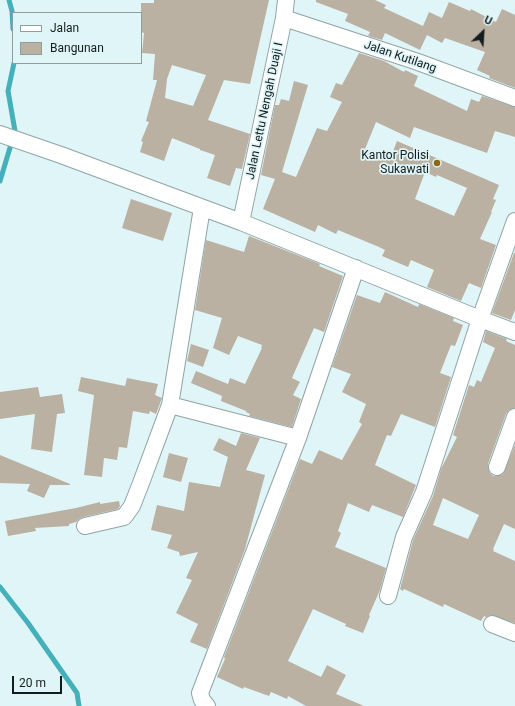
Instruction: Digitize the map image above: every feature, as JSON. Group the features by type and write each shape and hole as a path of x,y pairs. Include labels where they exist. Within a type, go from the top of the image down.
{"street":[{"name":"Jalan Lettu Nengah Duaji I","path":"241,222 284,18 286,0"},
{"name":"Jalan Kutilang","path":"284,18 418,62 515,98"},
{"path":"0,134 241,222 515,332"},
{"path":"84,526 124,517 128,513 141,483 170,405 202,208"},
{"path":"388,596 404,537 424,492 480,319 515,221"},
{"path":"207,706 202,700 200,693 298,438 356,268"},
{"path":"170,405 298,438"},
{"path":"497,467 515,417"},
{"path":"492,624 515,633"}],"building":[{"path":"154,0 269,0 250,84 224,80 208,120 250,134 242,169 236,168 230,186 207,178 215,155 172,138 164,161 140,152 143,142 141,141 149,122 146,121 157,80 153,80 155,54 142,53 144,33 142,32 141,3 154,3","holes":["172,65 206,75 193,106 165,98 167,79"]},
{"path":"316,0 375,0 386,5 384,8 423,26 429,12 442,18 449,2 470,11 471,9 496,22 502,9 515,15 515,88 489,78 490,76 477,70 485,52 445,38 442,43 427,35 420,50 385,33 382,40 368,36 370,32 345,21 348,14 316,2"},
{"path":"359,53 384,61 404,72 405,70 418,76 414,86 467,111 471,99 479,102 482,96 515,107 515,137 495,131 487,153 414,127 410,138 376,122 365,149 390,159 397,141 499,185 493,199 496,200 492,212 480,239 496,245 481,288 469,283 461,301 427,287 434,270 411,260 408,267 382,256 385,250 338,230 336,234 318,225 315,232 263,209 275,179 261,175 275,105 279,105 281,99 289,101 294,81 308,85 282,172 296,177 317,128 327,131 342,102 330,97 336,83 342,85","holes":["425,172 436,177 437,175 467,188 454,216 415,199"]},
{"path":"131,199 172,213 163,241 122,228"},
{"path":"249,236 320,264 319,266 343,276 324,332 314,328 292,378 300,382 293,395 301,399 292,427 249,416 250,414 246,411 221,401 222,396 191,383 196,371 228,384 230,378 245,384 262,348 262,345 238,336 229,355 213,348 222,318 195,310 206,240 244,252"},
{"path":"514,253 515,310 511,320 492,313"},
{"path":"385,292 418,307 419,304 454,318 453,321 463,325 455,346 451,345 440,373 451,377 435,427 401,414 391,436 387,435 375,465 416,485 403,517 372,505 369,512 348,503 338,531 341,533 335,547 386,568 380,590 363,633 345,626 346,624 313,609 288,661 321,677 327,665 346,675 336,694 364,706 306,706 288,696 287,699 271,692 269,696 244,687 243,689 217,677 225,659 224,657 300,459 312,464 319,450 342,460 362,424 359,422 366,404 342,392 351,374 332,367 357,295 380,303"},
{"path":"486,331 507,339 506,341 515,345 515,408 509,410 506,414 488,464 488,468 493,476 503,474 515,445 515,529 504,524 493,551 515,561 515,623 491,615 486,617 484,616 481,621 444,604 443,607 404,589 403,591 400,589 413,540 433,496 441,469 457,437 453,435 469,385 474,387 477,380 481,382 495,348 483,342","holes":["443,498 479,515 468,539 433,525"]},
{"path":"191,344 209,350 203,367 187,361"},
{"path":"81,377 125,386 127,378 158,384 155,395 162,398 156,414 150,411 149,414 133,411 127,448 119,447 117,460 104,458 102,477 84,475 94,395 78,391"},
{"path":"38,387 40,397 62,394 65,413 57,414 52,452 31,449 35,414 0,419 0,392"},
{"path":"241,433 260,438 246,470 265,475 245,549 207,649 190,642 198,624 176,613 192,580 186,578 198,552 180,556 179,552 167,548 172,535 151,530 157,505 184,511 189,482 220,487 228,457 213,450 219,438 236,446"},
{"path":"169,453 188,458 181,482 163,477"},
{"path":"0,455 70,485 50,485 44,498 27,491 30,484 0,483"},
{"path":"119,501 120,506 118,509 83,517 76,522 69,524 69,526 35,528 36,531 8,536 5,521 100,502 100,504"}],"waterway":[{"path":"9,0 12,12"},
{"path":"0,181 15,131 8,91 14,64"},
{"path":"0,587 28,623 77,693 79,706"}],"place":[{"name":"Kantor Polisi Sukawati","path":"437,163"}]}
